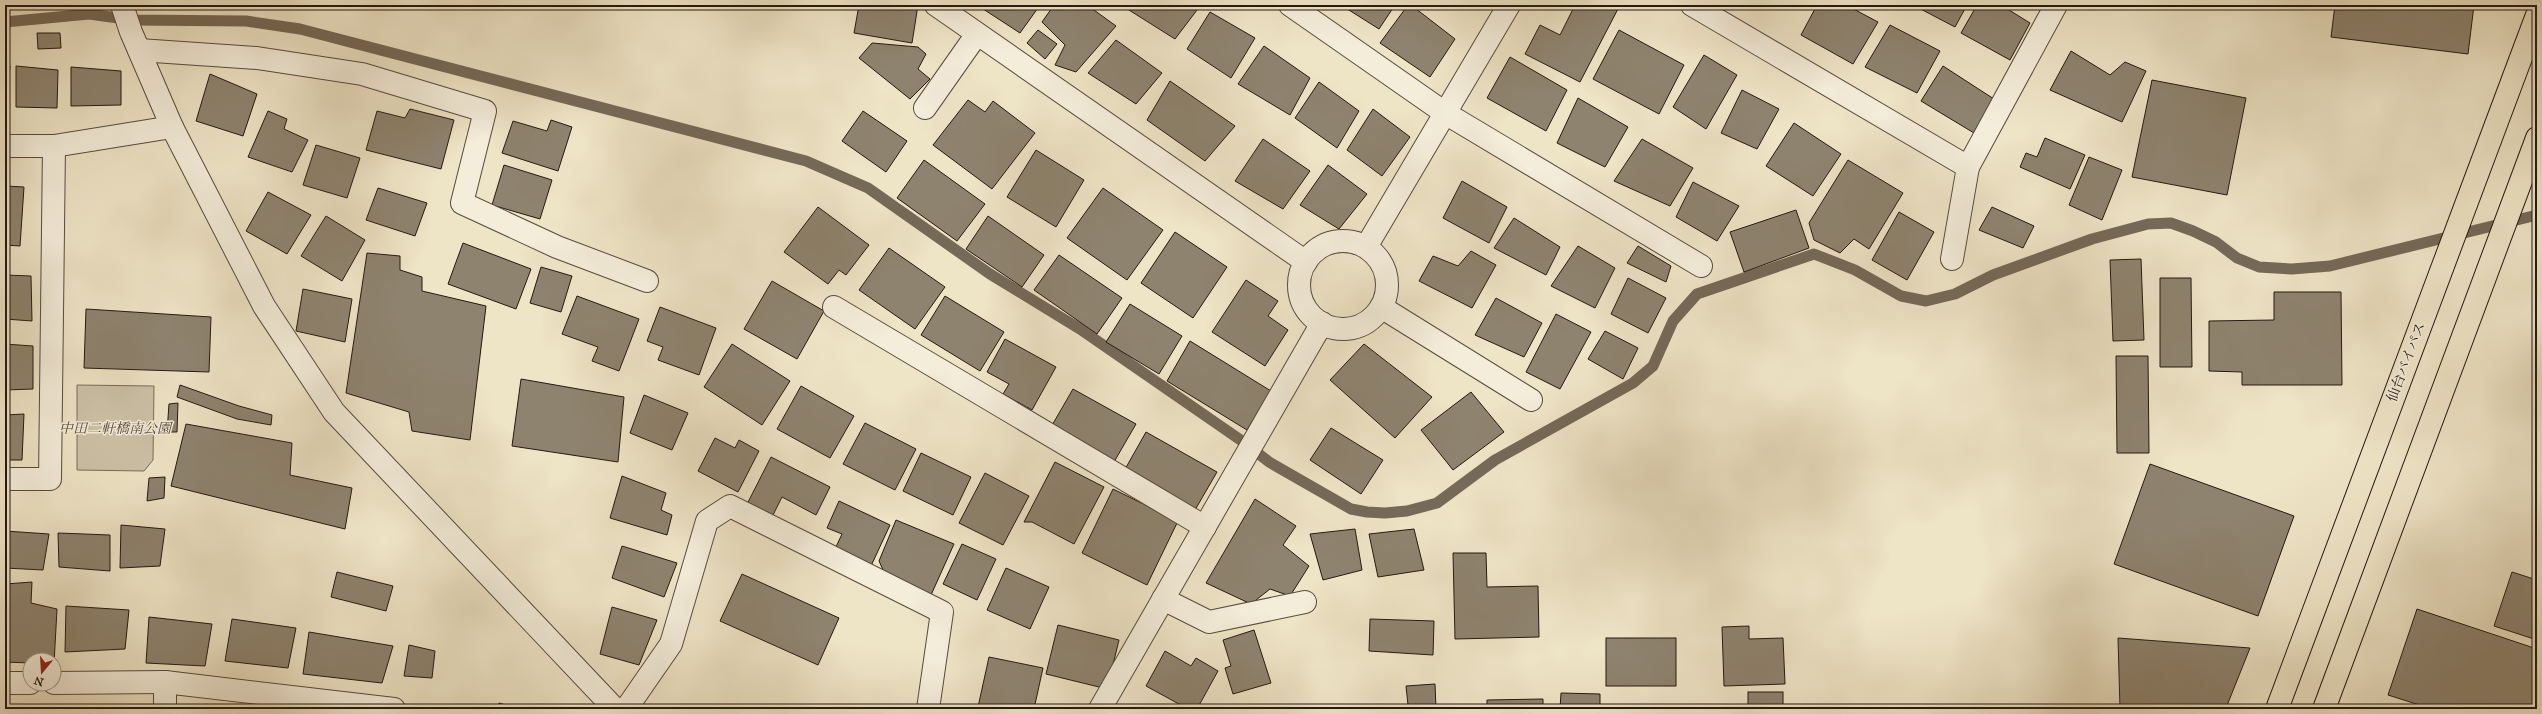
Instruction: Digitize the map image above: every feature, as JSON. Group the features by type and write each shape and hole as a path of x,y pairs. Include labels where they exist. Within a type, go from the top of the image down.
{"highway":[{"name":"仙台バイパス","path":"2277,709 2537,15"},
{"path":"2324,709 2537,138"}],"street":[{"path":"122,5 135,41 172,127 264,306 334,412 615,709"},
{"path":"936,5 1306,262"},
{"path":"1290,5 1445,113 1701,266"},
{"path":"1366,247 1509,5"},
{"path":"1692,5 1968,167"},
{"path":"1952,259 1968,167 2056,5"},
{"path":"924,108 977,34"},
{"path":"135,41 362,74 485,111 462,202 557,247 648,281"},
{"path":"5,146 54,146 172,127"},
{"path":"5,479 50,479 54,146"},
{"path":"1339,241 1353,242 1366,247 1376,256 1384,267 1387,280 1386,294 1381,307 1373,317 1348,328 1335,328 1322,323 1311,314 1303,303 1299,289 1300,275 1306,262 1315,251 1326,244 1339,241"},
{"path":"834,307 1205,527"},
{"path":"1381,307 1531,400"},
{"path":"1100,709 1322,323"},
{"path":"626,709 671,644 707,521 730,506 942,612 928,709"},
{"path":"1163,599 1209,622 1305,602"},
{"path":"62,683 165,682 394,709"},
{"path":"165,682 165,709"},
{"path":"5,683 22,683"}],"green space":[{"name":"中田二軒橋南公園","path":"77,385 154,386 153,460 144,471 77,470"}],"building":[{"path":"859,5 918,5 912,43 854,33"},
{"path":"977,5 1040,5 1020,33"},
{"path":"1054,5 1087,5 1116,26 1076,72 1055,65 1065,45 1042,22"},
{"path":"1121,5 1188,5 1197,10 1175,39"},
{"path":"1341,5 1395,5 1379,29"},
{"path":"1408,5 1411,5 1455,39 1430,77 1380,43"},
{"path":"1575,5 1620,5 1580,82 1525,54 1540,25 1560,35"},
{"path":"1817,5 1846,5 1878,22 1853,64 1801,35"},
{"path":"1913,5 1967,5 1955,27"},
{"path":"1977,5 2001,5 2030,23 2010,60 1961,33"},
{"path":"2335,5 2474,5 2468,54 2331,37"},
{"path":"1210,12 1255,38 1231,78 1187,49"},
{"path":"1890,25 1940,51 1917,93 1865,67"},
{"path":"1038,30 1057,44 1045,59 1027,43"},
{"path":"1619,30 1684,65 1659,114 1593,79"},
{"path":"37,33 60,33 61,48 38,49"},
{"path":"1116,40 1162,73 1136,104 1088,73"},
{"path":"872,43 918,47 926,54 918,69 930,79 910,99 859,58"},
{"path":"1264,46 1310,78 1290,115 1238,84"},
{"path":"2071,51 2110,75 2125,62 2146,71 2122,122 2050,90"},
{"path":"1704,55 1737,75 1706,129 1673,107"},
{"path":"1510,57 1567,90 1546,131 1487,98"},
{"path":"5,66 10,66 6,107 5,107"},
{"path":"16,66 58,70 57,108 16,107"},
{"path":"1943,66 1994,99 1974,133 1921,101"},
{"path":"71,67 121,71 121,105 71,106"},
{"path":"210,74 257,94 243,136 196,121"},
{"path":"2152,80 2246,98 2227,195 2132,177"},
{"path":"1170,81 1235,126 1205,161 1147,120"},
{"path":"1319,82 1359,111 1337,148 1295,118"},
{"path":"1742,90 1779,109 1757,149 1721,133"},
{"path":"1578,98 1628,127 1605,167 1557,143"},
{"path":"968,100 985,112 993,101 1035,133 992,189 933,145"},
{"path":"410,109 454,120 441,169 366,150 377,111 405,118"},
{"path":"1373,109 1410,137 1382,176 1347,150"},
{"path":"268,111 287,119 284,129 308,140 292,172 248,157"},
{"path":"863,111 907,141 886,172 842,141"},
{"path":"551,120 572,127 558,171 502,153 513,121 547,131"},
{"path":"1794,123 1841,154 1813,196 1766,166"},
{"path":"2045,138 2085,155 2070,189 2020,167 2026,153 2037,157"},
{"path":"1263,139 1310,171 1283,209 1235,181"},
{"path":"1642,139 1693,168 1670,206 1614,181"},
{"path":"316,145 360,158 347,198 303,185"},
{"path":"1036,150 1084,180 1056,227 1007,197"},
{"path":"2089,157 2122,170 2102,220 2069,205"},
{"path":"924,160 985,204 957,241 897,198"},
{"path":"1848,160 1903,193 1869,249 1854,239 1840,253 1814,240 1809,223"},
{"path":"504,165 552,180 540,219 492,205"},
{"path":"1328,165 1367,194 1339,229 1300,205"},
{"path":"1462,181 1507,207 1489,243 1443,218"},
{"path":"1693,182 1739,206 1717,241 1676,217"},
{"path":"5,186 24,187 20,246 5,245"},
{"path":"378,188 427,203 415,236 366,220"},
{"path":"1103,188 1163,230 1127,280 1067,238"},
{"path":"268,192 311,215 287,254 246,231"},
{"path":"818,207 869,245 846,275 839,270 828,284 784,252"},
{"path":"1992,207 2034,226 2023,248 1979,230"},
{"path":"1796,210 1809,248 1744,272 1730,232"},
{"path":"1899,212 1934,232 1907,280 1872,260"},
{"path":"326,216 365,240 342,281 301,256"},
{"path":"988,216 1044,255 1022,287 966,249"},
{"path":"1514,218 1560,247 1546,275 1494,248"},
{"path":"1175,232 1227,267 1193,318 1141,283"},
{"path":"463,243 531,269 516,309 448,284"},
{"path":"1578,246 1615,268 1595,308 1551,286"},
{"path":"1638,246 1671,266 1666,282 1627,263"},
{"path":"889,248 945,287 915,329 859,290"},
{"path":"1471,251 1496,265 1472,308 1419,281 1433,256 1458,266"},
{"path":"367,253 400,256 400,270 422,277 422,291 486,306 470,440 412,431 409,412 346,393"},
{"path":"1059,255 1122,298 1097,334 1034,290"},
{"path":"2141,259 2144,340 2113,341 2110,260"},
{"path":"541,267 572,276 561,312 530,303"},
{"path":"5,275 31,276 32,321 5,319"},
{"path":"1628,278 1666,298 1648,333 1611,314"},
{"path":"2160,278 2191,278 2192,367 2160,367"},
{"path":"1246,280 1278,301 1268,316 1288,330 1265,366 1212,332"},
{"path":"772,281 824,311 797,359 744,329"},
{"path":"303,289 352,299 345,342 296,331"},
{"path":"2274,292 2341,292 2342,385 2242,385 2242,372 2209,371 2209,321 2274,320"},
{"path":"577,296 639,319 619,371 592,361 598,347 562,334"},
{"path":"945,296 1004,332 980,371 921,335"},
{"path":"1496,298 1542,323 1524,357 1475,335"},
{"path":"1130,304 1182,336 1159,374 1106,342"},
{"path":"660,307 716,328 699,375 658,360 663,347 647,341"},
{"path":"86,309 211,317 209,372 84,368"},
{"path":"1556,314 1591,332 1560,389 1526,372"},
{"path":"1605,331 1638,348 1623,379 1588,359"},
{"path":"1005,339 1056,367 1032,410 1003,394 1009,384 987,372"},
{"path":"1190,341 1271,391 1247,430 1167,381"},
{"path":"5,344 33,346 33,389 5,390"},
{"path":"732,344 790,381 762,425 704,387"},
{"path":"1364,344 1432,397 1395,438 1330,380"},
{"path":"2116,356 2148,356 2149,453 2117,453"},
{"path":"521,379 624,397 618,462 512,446"},
{"path":"180,385 239,406 272,415 271,425 237,419 177,397"},
{"path":"801,386 854,416 830,458 777,429"},
{"path":"1073,389 1136,424 1114,462 1051,427"},
{"path":"1471,392 1504,432 1453,470 1421,430"},
{"path":"644,395 688,413 672,450 630,433"},
{"path":"178,403 177,432 167,432 169,404"},
{"path":"24,414 22,460 5,460 5,415"},
{"path":"865,423 916,449 895,490 843,464"},
{"path":"186,424 292,443 290,475 352,488 345,529 171,486"},
{"path":"1331,428 1383,460 1361,494 1310,460"},
{"path":"1146,432 1217,472 1195,510 1124,471"},
{"path":"715,438 735,448 739,440 759,451 738,492 698,471"},
{"path":"921,453 971,477 953,515 903,491"},
{"path":"771,457 830,487 816,515 782,497 770,521 745,508"},
{"path":"1055,462 1104,487 1074,544 1032,522 1024,522"},
{"path":"2150,464 2294,516 2258,616 2114,564"},
{"path":"985,473 1029,496 1003,545 959,523"},
{"path":"622,476 666,493 661,510 672,515 667,535 610,518"},
{"path":"165,477 164,498 147,501 149,478"},
{"path":"1113,489 1178,521 1147,585 1082,553"},
{"path":"1255,499 1296,526 1283,545 1309,566 1290,596 1270,589 1251,604 1206,583"},
{"path":"839,501 890,525 871,566 835,549 842,534 827,528"},
{"path":"896,520 954,544 931,595 884,572 879,561"},
{"path":"121,525 165,529 160,566 120,568"},
{"path":"1355,529 1362,570 1323,580 1310,534"},
{"path":"1414,529 1424,570 1378,577 1369,534"},
{"path":"5,531 49,534 43,570 5,568"},
{"path":"58,533 110,535 110,571 59,567"},
{"path":"962,544 996,559 977,600 943,584"},
{"path":"622,546 677,563 664,597 612,578"},
{"path":"1453,553 1486,553 1487,587 1538,586 1539,637 1455,639"},
{"path":"1006,568 1049,587 1030,629 987,610"},
{"path":"337,572 393,586 386,611 331,597"},
{"path":"2512,572 2537,580 2537,640 2494,626"},
{"path":"742,574 839,618 818,665 720,621"},
{"path":"32,582 31,603 57,609 55,652 22,652 22,663 5,662 5,584"},
{"path":"66,606 129,610 125,649 65,652"},
{"path":"612,607 657,620 639,665 600,654"},
{"path":"2417,609 2537,649 2537,709 2432,709 2388,695"},
{"path":"149,617 212,624 205,666 146,663"},
{"path":"232,619 296,628 288,668 225,661"},
{"path":"1370,619 1434,621 1433,655 1369,651"},
{"path":"1058,625 1119,640 1107,689 1046,674"},
{"path":"1749,626 1749,639 1783,638 1785,684 1724,686 1722,627"},
{"path":"1254,630 1271,683 1233,694 1225,668 1231,666 1223,640"},
{"path":"309,632 393,646 382,683 303,674"},
{"path":"1606,638 1676,638 1676,686 1606,686"},
{"path":"2118,638 2250,648 2226,708 2120,709"},
{"path":"409,645 435,651 432,678 404,676"},
{"path":"1165,651 1191,666 1196,658 1218,671 1197,709 1188,709 1146,686"},
{"path":"989,657 1043,668 1034,709 989,709 978,707"},
{"path":"1435,684 1436,709 1347,709 1408,705 1406,686"},
{"path":"1748,692 1783,692 1783,709 1748,709"},
{"path":"1561,693 1600,694 1600,709 1560,709"},
{"path":"1543,699 1543,709 1487,709 1487,700"},
{"path":"499,703 519,709 498,709"}],"waterway":[{"path":"5,22 89,14 133,20 246,21 300,29 806,161 868,188 990,274 1080,329 1242,441 1269,462 1351,509 1367,512 1385,513 1407,511 1437,503 1495,460 1633,383 1653,366 1673,321 1697,294 1814,254 1855,270 1901,296 1926,301 1955,294 1993,275 2092,239 2148,224 2171,223 2193,231 2216,242 2237,258 2259,267 2292,269 2330,266 2537,215"}]}
